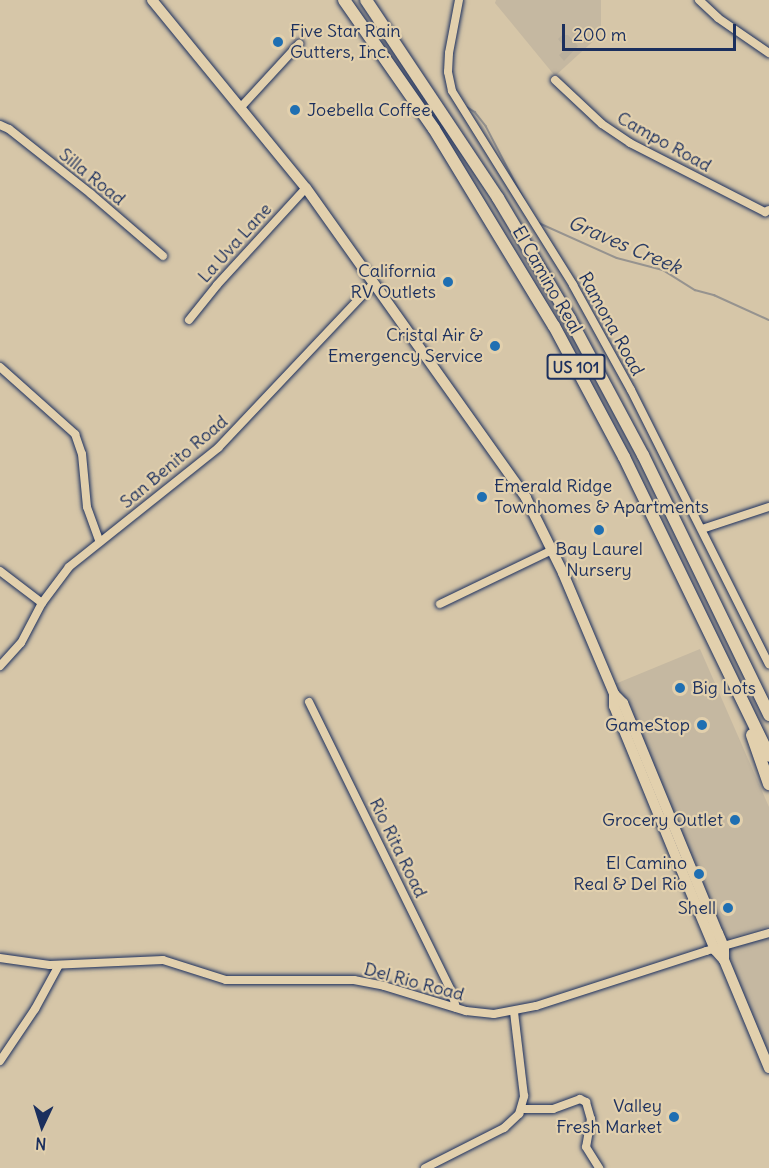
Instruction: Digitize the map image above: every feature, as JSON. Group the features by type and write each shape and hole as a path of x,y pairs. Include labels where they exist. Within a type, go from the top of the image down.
{"highway":[{"name":"El Camino Real","path":"344,0 434,129 554,326 624,457 769,756"},
{"name":"El Camino Real","path":"366,0 498,198 570,319 643,455 769,715"},
{"path":"734,682 769,784"}],"main road":[{"path":"152,0 306,188 514,480 552,550 614,694 618,716 769,1068"}],"street":[{"name":"Ramona Road","path":"459,0 451,33 448,63 452,91 573,285 631,390 769,664"},
{"path":"699,0 769,53"},
{"path":"241,107 299,44"},
{"name":"Campo Road","path":"555,80 602,124 630,143 765,212 769,210"},
{"name":"Silla Road","path":"0,125 9,129 91,194 163,256"},
{"name":"La Uva Lane","path":"189,320 217,285 306,188"},
{"name":"San Benito Road","path":"0,665 21,643 42,603 69,567 218,448 374,283"},
{"path":"0,367 75,434 82,454 87,507 100,542"},
{"path":"702,529 769,507"},
{"path":"440,604 552,550"},
{"path":"0,571 42,603"},
{"name":"Rio Rita Road","path":"309,702 452,992 456,1008"},
{"name":"Del Rio Road","path":"0,958 59,964 163,960 226,980 354,980 484,1014 514,1012 769,928"},
{"name":"Del Rio Road","path":"716,947 769,933"},
{"path":"0,1061 35,1009 59,964"},
{"path":"425,1168 504,1128 515,1120 522,1108 524,1089 514,1012"},
{"path":"522,1108 553,1109 580,1099 586,1102 591,1119 586,1147 599,1168"}],"shaded area":[{"path":"496,0 601,0 601,34 555,76 495,3"},
{"path":"562,35 568,35 578,46 564,61 559,55 566,49 558,39"},
{"path":"700,649 769,807 769,926 722,940 615,684"},
{"path":"769,936 769,1063 726,950"}],"waterway":[{"name":"Graves Creek","path":"465,106 475,112 486,126 524,199"},
{"name":"Graves Creek","path":"539,223 617,258 663,270 695,290 714,295 769,320"}],"place":[{"name":"Five Star Rain Gutters, Inc.","path":"278,42"},
{"name":"Joebella Coffee","path":"295,110"},
{"name":"California RV Outlets","path":"448,282"},
{"name":"Cristal Air & Emergency Service","path":"495,346"},
{"name":"Emerald Ridge Townhomes & Apartments","path":"482,497"},
{"name":"Bay Laurel Nursery","path":"599,530"},
{"name":"Big Lots","path":"680,688"},
{"name":"GameStop","path":"702,725"},
{"name":"Grocery Outlet","path":"735,820"},
{"name":"El Camino Real & Del Rio","path":"699,874"},
{"name":"Shell","path":"728,908"},
{"name":"Valley Fresh Market","path":"674,1117"}]}
